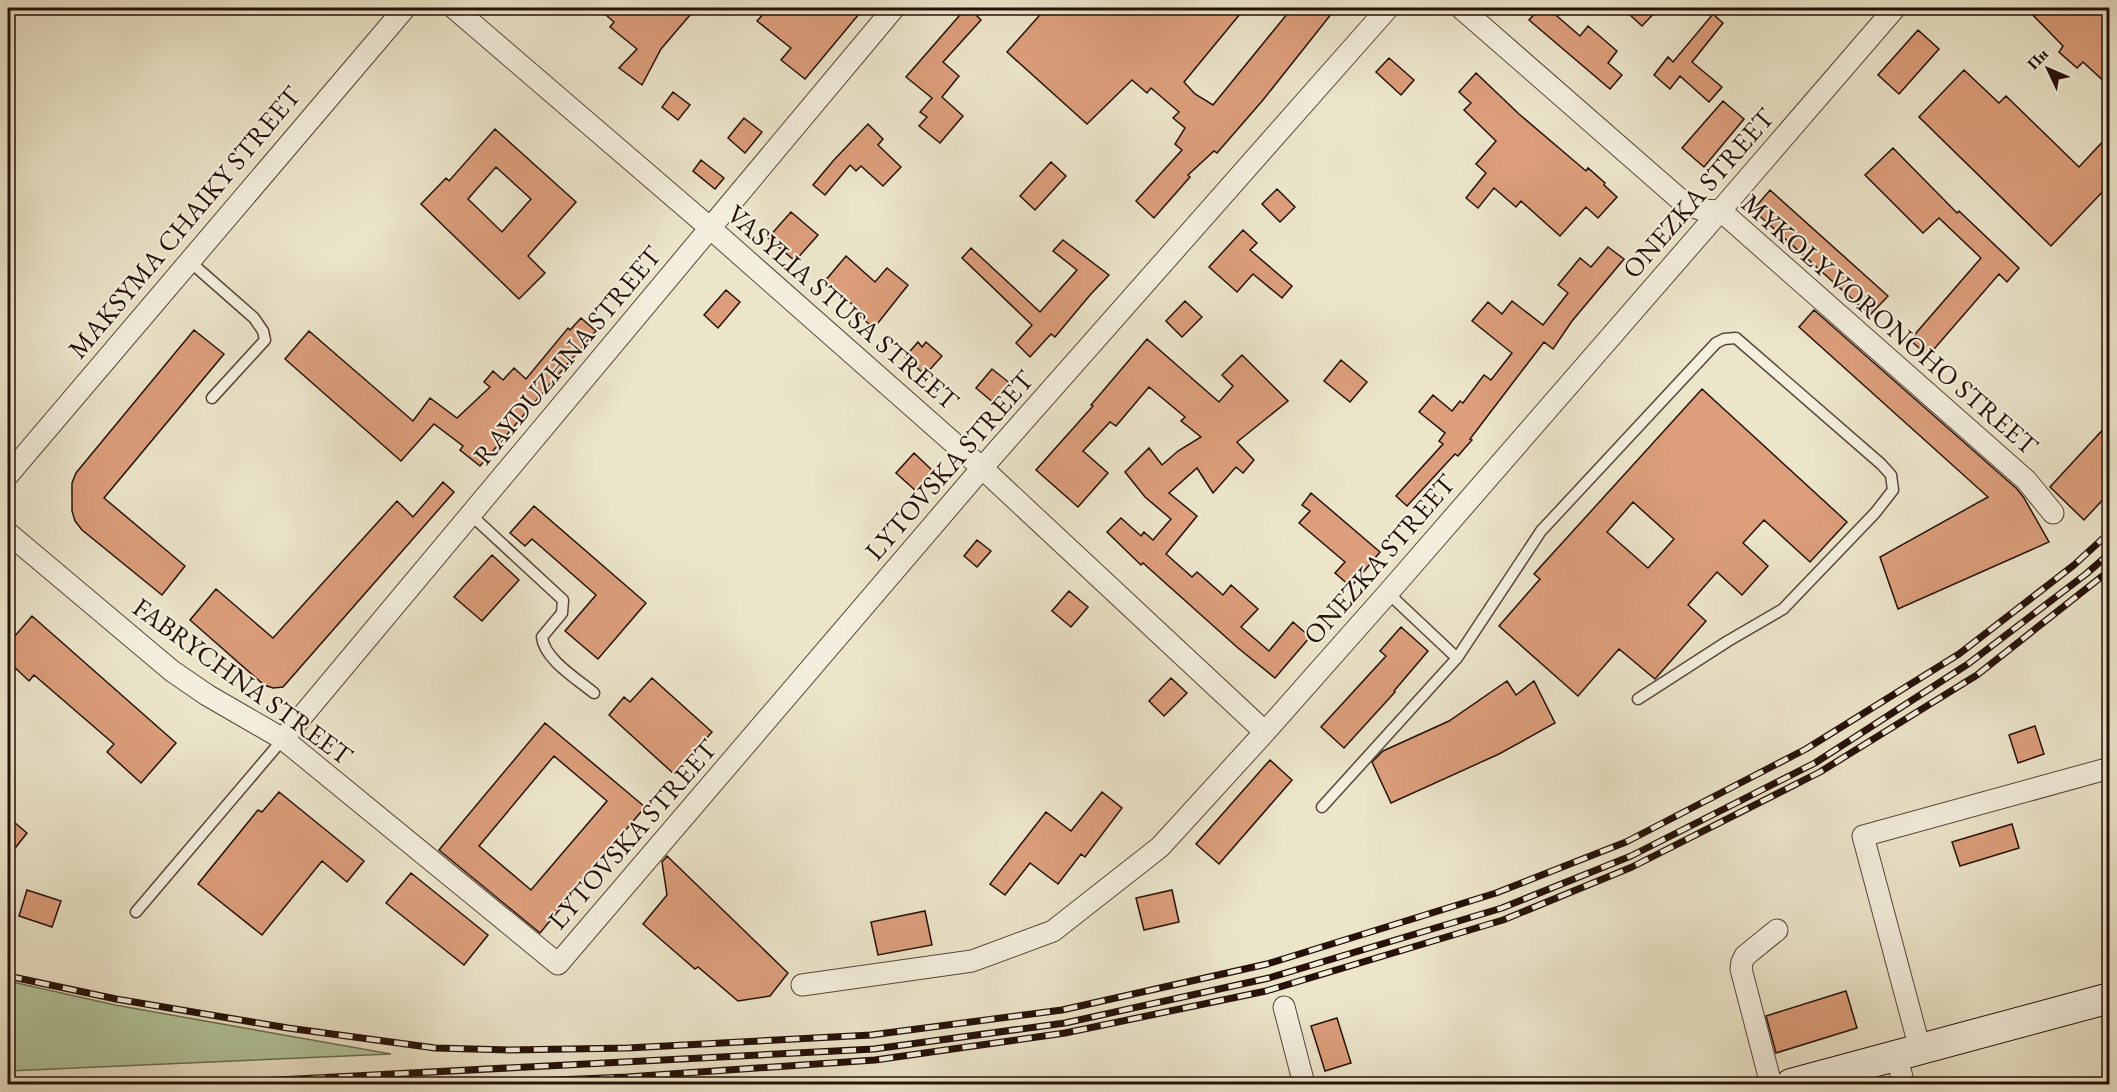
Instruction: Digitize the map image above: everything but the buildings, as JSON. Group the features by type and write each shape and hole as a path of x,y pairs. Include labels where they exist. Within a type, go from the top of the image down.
{"main road":[{"path":"1791,1084 2109,998"}],"street":[{"name":"MAKSYMA CHAIKY STREET","path":"8,475 188,260 405,8"},
{"name":"VASYLIA STUSA STREET","path":"454,8 710,228 982,468 1265,732"},
{"name":"RAYDUZHNA STREET","path":"284,739 894,8"},
{"name":"LYTOVSKA STREET","path":"558,964 982,468 1388,8"},
{"name":"MYKOLY VORONOHO STREET","path":"1461,8 1684,203 1702,210 1720,211 2026,480 2053,513"},
{"name":"ONEZKA STREET","path":"802,984 972,961 1053,931 1160,847 1388,593 1894,8"},
{"name":"FABRYCHNA STREET","path":"8,533 172,671 207,695 284,739 558,964"},
{"path":"1904,1084 1908,1053 1863,836 2109,768"},
{"path":"1771,1084 1742,962 1745,956 1777,930"},
{"path":"1284,1007 1304,1084"}],"lane":[{"path":"188,260 254,318 263,331 265,340 212,398"},
{"path":"1322,807 1457,658 1541,531 1716,343 1724,339 1736,338 1881,464 1891,475 1893,490 1875,513 1783,609 1728,641 1638,699"},
{"path":"471,515 563,600 562,613 542,637 543,644 550,656 594,693"},
{"path":"1388,593 1457,658"},
{"path":"136,912 284,739"}],"green space":[{"path":"8,981 115,1005 391,1054 8,1071"}],"railway":[{"path":"8,976 116,999 288,1028 435,1048 510,1050 628,1048 871,1035 1062,1010 1267,964 1496,893 1626,842 1806,749 1959,654 2074,565 2110,532"},
{"path":"199,1084 874,1049 1065,1023 1269,978 1502,908 1631,856 1815,763 1968,664 2110,553"},
{"path":"460,1084 627,1077 875,1060 1065,1033 1266,991 1503,920 1632,867 1820,772 1977,675 2110,570"}]}
